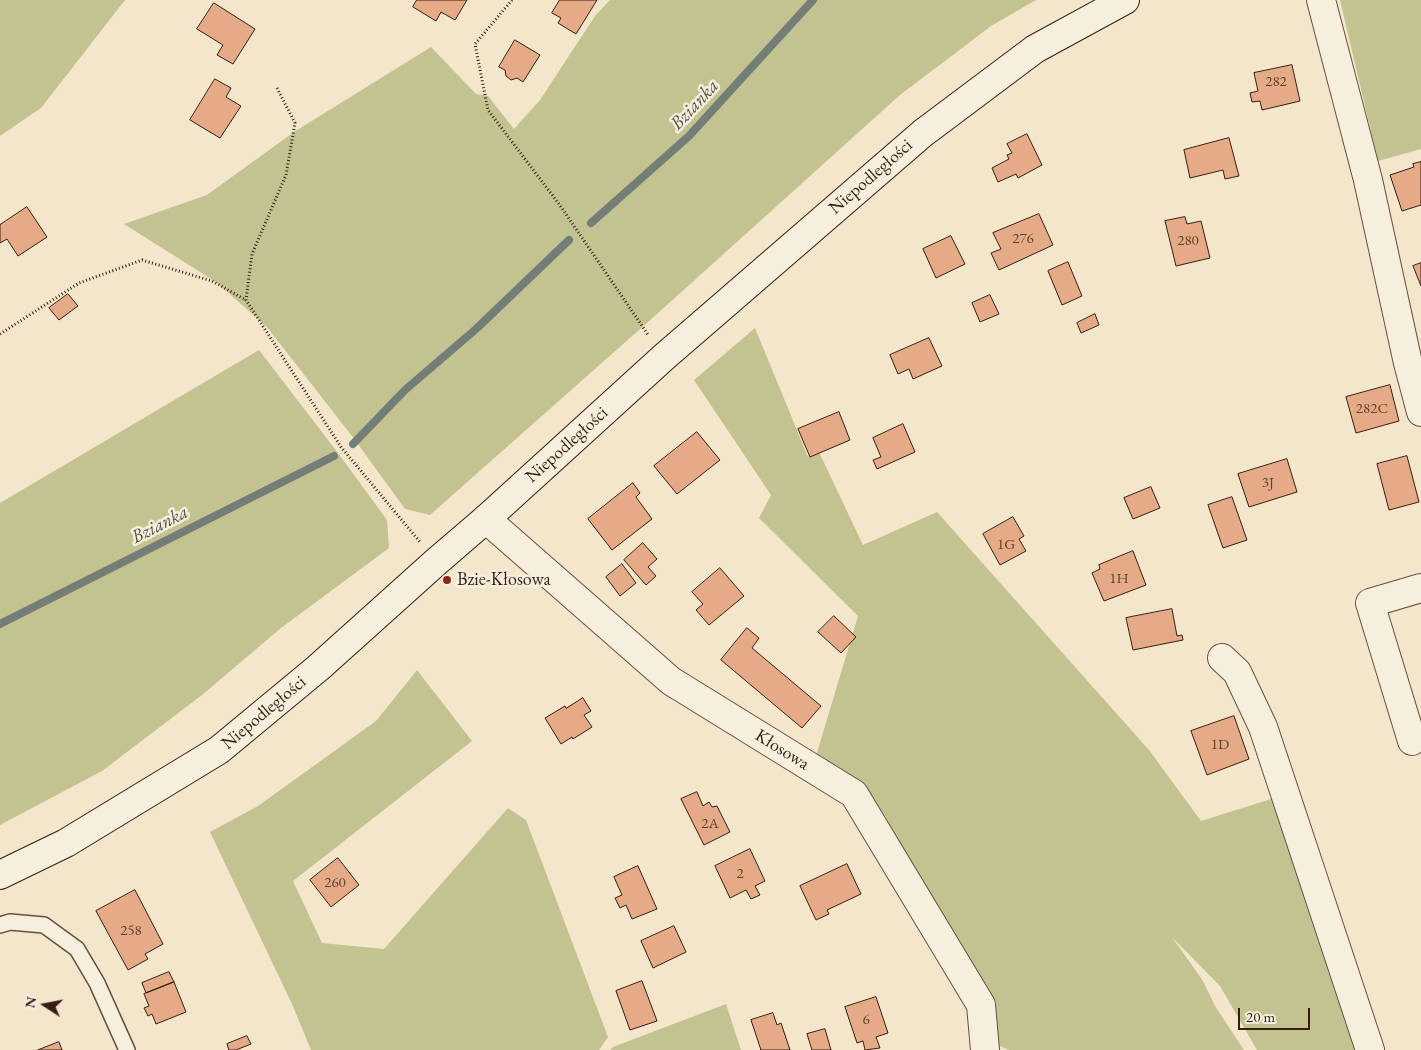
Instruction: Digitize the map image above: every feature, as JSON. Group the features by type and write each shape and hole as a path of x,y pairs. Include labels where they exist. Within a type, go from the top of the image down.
{"street":[{"name":"Niepodległości","path":"0,875 66,843 220,750 318,668 664,357 923,133 1035,49 1125,0"},
{"path":"1320,0 1368,180 1408,363 1421,412"},
{"name":"Kłosowa","path":"486,519 671,681 854,794 981,1005 985,1050"},
{"path":"1412,741 1370,603 1421,588"},
{"path":"1222,658 1237,672 1263,727 1370,1050"}],"lane":[{"path":"0,926 10,922 44,925 77,949 97,983 127,1050"}],"path":[{"path":"512,0 475,44 488,110 559,204 664,357"},
{"path":"246,300 252,254 286,175 295,123 278,88"},
{"path":"0,334 79,283 142,260 212,281 246,300 341,447 436,562"}],"green space":[{"path":"0,0 125,0 41,108 0,136"},
{"path":"610,0 1036,0 991,26 900,95 430,515 405,509 355,440 267,327 216,282 124,224 207,195 294,132 431,47 476,94 488,96 514,129 540,100 595,16"},
{"path":"1340,0 1421,0 1421,149 1378,161"},
{"path":"755,328 808,457 819,452 863,545 937,512 1149,750 1201,821 1284,795 1359,1050 1257,1050 1220,986 1172,937 1203,981 1215,1006 1244,1050 1009,1050 998,1045 977,989 884,814 858,783 842,770 816,756 858,616 759,518 771,495 694,380"},
{"path":"259,350 387,520 389,548 281,628 202,695 102,771 0,825 0,503"},
{"path":"417,670 472,741 293,881 322,943 384,949 508,808 526,820 608,1037 599,1050 311,1050 292,1004 210,832 258,806 376,721"},
{"path":"726,1004 741,1050 610,1050 613,1047"}],"building":[{"path":"417,0 467,0 455,20 441,12 436,21 413,7"},
{"path":"560,0 597,0 576,34 558,23 561,18 552,13"},
{"path":"214,3 255,29 233,64 217,55 223,45 197,29"},
{"path":"515,40 540,55 523,82 517,78 511,80 506,76 505,70 499,67"},
{"path":"1292,65 1300,101 1262,110 1260,101 1252,102 1250,93 1258,91 1254,73"},
{"path":"215,79 231,88 226,97 241,106 220,138 190,120"},
{"path":"1027,134 1042,165 1018,178 1016,174 998,182 992,168 1009,159 1007,155 1012,153 1007,144"},
{"path":"1229,138 1239,176 1225,179 1223,170 1190,178 1184,150"},
{"path":"1421,162 1421,205 1402,211 1390,175 1414,167 1413,164"},
{"path":"27,207 47,237 18,256 7,239 0,243 0,225"},
{"path":"1039,214 1053,245 999,270 991,253 1001,249 993,233"},
{"path":"1185,217 1187,224 1201,221 1210,258 1176,266 1165,221"},
{"path":"951,236 965,264 936,278 923,249"},
{"path":"1068,262 1082,296 1062,305 1048,271"},
{"path":"1421,263 1421,286 1413,266"},
{"path":"68,294 78,306 59,320 49,308"},
{"path":"990,295 999,314 980,322 972,303"},
{"path":"1095,314 1099,325 1081,333 1077,323"},
{"path":"929,338 942,366 913,379 909,369 898,374 890,355"},
{"path":"1390,385 1399,421 1356,433 1346,397"},
{"path":"839,412 850,440 810,457 798,429"},
{"path":"903,424 915,452 877,469 873,460 881,457 873,438"},
{"path":"697,432 720,460 677,494 654,466"},
{"path":"1407,456 1419,502 1389,510 1377,464"},
{"path":"1287,459 1297,492 1249,507 1238,474"},
{"path":"633,483 640,493 636,497 652,519 612,550 588,519"},
{"path":"1151,487 1160,508 1133,519 1124,498"},
{"path":"1232,497 1247,540 1223,548 1208,505"},
{"path":"1013,517 1024,536 1019,539 1026,551 1000,565 983,534"},
{"path":"643,543 657,559 648,567 656,576 646,585 624,560"},
{"path":"1133,551 1146,585 1104,601 1092,573 1100,569 1099,565"},
{"path":"622,564 636,583 620,596 606,577"},
{"path":"720,568 744,596 709,625 696,610 703,604 692,592"},
{"path":"1172,609 1177,636 1182,635 1183,640 1133,650 1126,618"},
{"path":"834,616 856,637 841,653 818,632"},
{"path":"747,628 759,638 752,648 821,706 802,728 721,660"},
{"path":"583,698 591,711 584,715 592,727 561,744 545,718"},
{"path":"1234,716 1249,759 1207,775 1191,731"},
{"path":"697,792 703,806 709,802 712,807 717,806 730,832 704,845 681,799"},
{"path":"750,849 765,881 755,886 760,895 751,899 746,890 730,898 715,866"},
{"path":"338,858 359,885 331,907 310,880"},
{"path":"847,864 861,894 827,910 829,914 816,920 800,886"},
{"path":"638,866 657,909 632,919 626,905 620,908 615,898 622,895 614,877"},
{"path":"135,890 163,944 145,954 148,959 128,970 96,911"},
{"path":"674,926 686,952 653,968 641,941"},
{"path":"169,972 174,982 146,993 142,983"},
{"path":"642,981 657,1021 630,1030 616,991"},
{"path":"174,982 186,1012 156,1024 152,1014 148,1016 144,1008 149,1006 144,994"},
{"path":"876,997 888,1033 876,1037 880,1048 865,1050 863,1041 857,1043 845,1007"},
{"path":"773,1013 777,1025 781,1023 790,1050 761,1050 751,1020"},
{"path":"825,1029 831,1050 812,1050 807,1034"},
{"path":"247,1036 251,1044 236,1050 229,1050 227,1044"},
{"path":"59,1042 62,1050 38,1050"}],"waterway":[{"name":"Bzianka","path":"591,223 689,136 813,0"},
{"name":"Bzianka","path":"353,444 405,390 476,329 569,240"},
{"name":"Bzianka","path":"0,624 334,456"}],"place":[{"name":"Bzie-Kłosowa","path":"447,580"}]}
